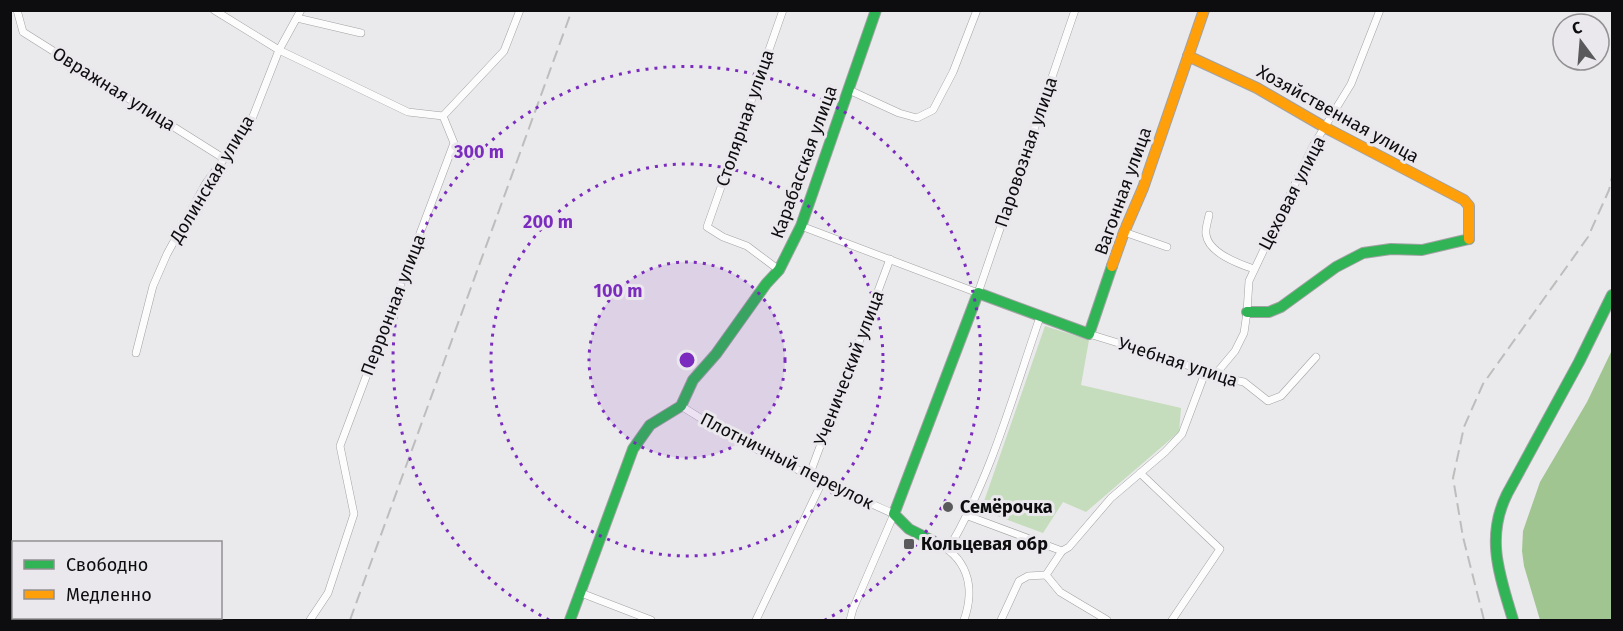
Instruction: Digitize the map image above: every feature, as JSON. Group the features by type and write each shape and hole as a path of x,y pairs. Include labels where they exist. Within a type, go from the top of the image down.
{"street":[{"name":"Овражная улица","path":"17,10 23,32 224,158"},
{"path":"214,10 279,50 408,112 443,116 504,51 520,10"},
{"name":"Долинская улица","path":"136,353 153,286 207,183 250,124 279,50 300,10"},
{"name":"Столярная улица","path":"779,270 747,246 723,237 707,227 783,10"},
{"name":"Карабасская улица","path":"681,406 693,380 716,354 766,284 779,270 801,226 876,10"},
{"path":"849,90 899,113 917,118 933,110 953,72 977,10"},
{"name":"Паровозная улица","path":"978,293 1075,10"},
{"name":"Вагонная улица","path":"1089,334 1124,232 1143,188 1204,10"},
{"name":"Цеховая улица","path":"1214,376 1235,351 1244,333 1249,281 1254,269 1313,146 1351,84 1380,10"},
{"path":"297,18 361,33"},
{"name":"Хозяйственная улица","path":"1188,56 1282,101 1326,128 1464,200 1468,206 1469,239 1422,250 1391,249 1363,253 1336,267 1281,307 1269,312 1247,312"},
{"name":"Перронная улица","path":"310,621 328,593 354,514 340,446 454,143 443,116"},
{"path":"1209,215 1206,234 1210,244 1230,261 1254,269"},
{"path":"801,226 1089,334"},
{"path":"1124,232 1167,247"},
{"name":"Ученический улица","path":"809,476 890,259"},
{"path":"850,621 894,514 978,293"},
{"path":"1513,621 1495,551 1495,529 1500,509 1602,320 1612,295"},
{"path":"949,548 968,516 985,474 1040,317"},
{"name":"Учебная улица","path":"1089,334 1177,361 1214,376 1244,382 1268,401 1281,396 1316,357"},
{"path":"1046,575 1062,551 1070,547 1111,498 1182,434 1205,373"},
{"path":"570,621 633,449 650,425 681,406"},
{"name":"Плотничный переулок","path":"681,406 707,423 809,476 894,514"},
{"path":"1140,473 1220,549 1172,621"},
{"path":"756,621 822,482"},
{"path":"894,514 909,529 949,548 962,566 968,580 969,605 964,621"},
{"path":"968,516 1062,551"},
{"path":"1000,621 1019,581 1028,576 1046,575"},
{"path":"1046,575 1060,592 1107,621"},
{"path":"581,593 651,621"}],"shaded area":[{"path":"1045,326 1089,340 1081,385 1181,408 1179,432 1086,512 1063,502 1043,533 981,510"},
{"path":"1612,350 1612,620 1540,620 1524,566 1523,531 1540,482 1587,402"}],"railway":[{"path":"350,620 572,10"},
{"path":"1484,620 1463,537 1453,478 1464,427 1483,384 1588,237 1609,190 1612,177"}],"traffic: fast":[{"path":"570,620 633,449 650,425 681,406 693,380 716,354 766,284 779,270 801,226 876,10"},
{"path":"1247,312 1269,312 1281,307 1336,267 1363,253 1391,249 1422,250 1469,239"},
{"path":"933,541 909,529 894,514 978,293 1089,334 1112,266"},
{"path":"1513,620 1503,588 1497,557 1497,526 1500,510 1612,295"}],"traffic: slow":[{"path":"1112,266 1143,188 1204,10"},
{"path":"1188,56 1257,88 1326,128 1464,200 1469,206 1469,239"}],"place":[{"name":"Семёрочка","path":"948,507"},
{"name":"Кольцевая обр","path":"909,544"}]}
